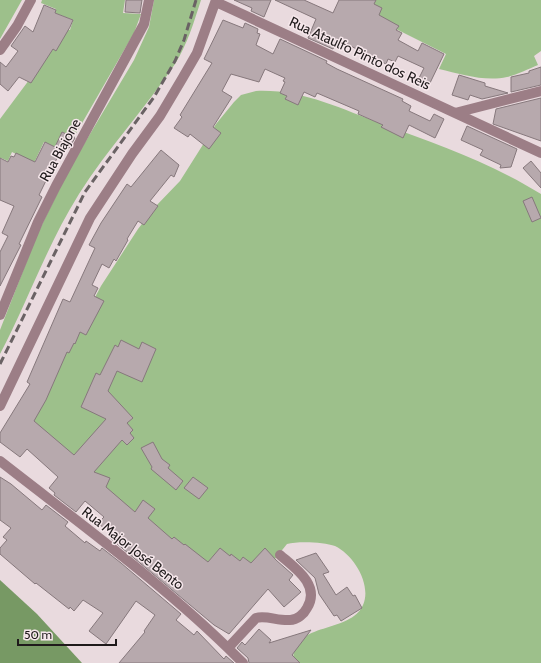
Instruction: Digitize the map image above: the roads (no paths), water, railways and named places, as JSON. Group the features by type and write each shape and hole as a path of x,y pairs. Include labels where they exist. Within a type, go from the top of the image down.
{"street":[{"path":"0,50 17,26 31,0"},
{"name":"Rua Biajone","path":"0,315 35,229 56,186 144,24 149,0"},
{"name":"Rua Ataulfo Pinto dos Reis","path":"0,406 90,218 132,154 160,116 197,53 216,1 541,153"},
{"path":"455,113 541,91"},
{"name":"Rua Major José Bento","path":"0,461 170,595 208,628 243,663"},
{"path":"228,648 256,618 293,620 302,615 307,608 311,597 309,585 305,578 280,555"}],"railway":[{"path":"0,364 85,192 154,97 175,61 184,40 196,0"}]}
